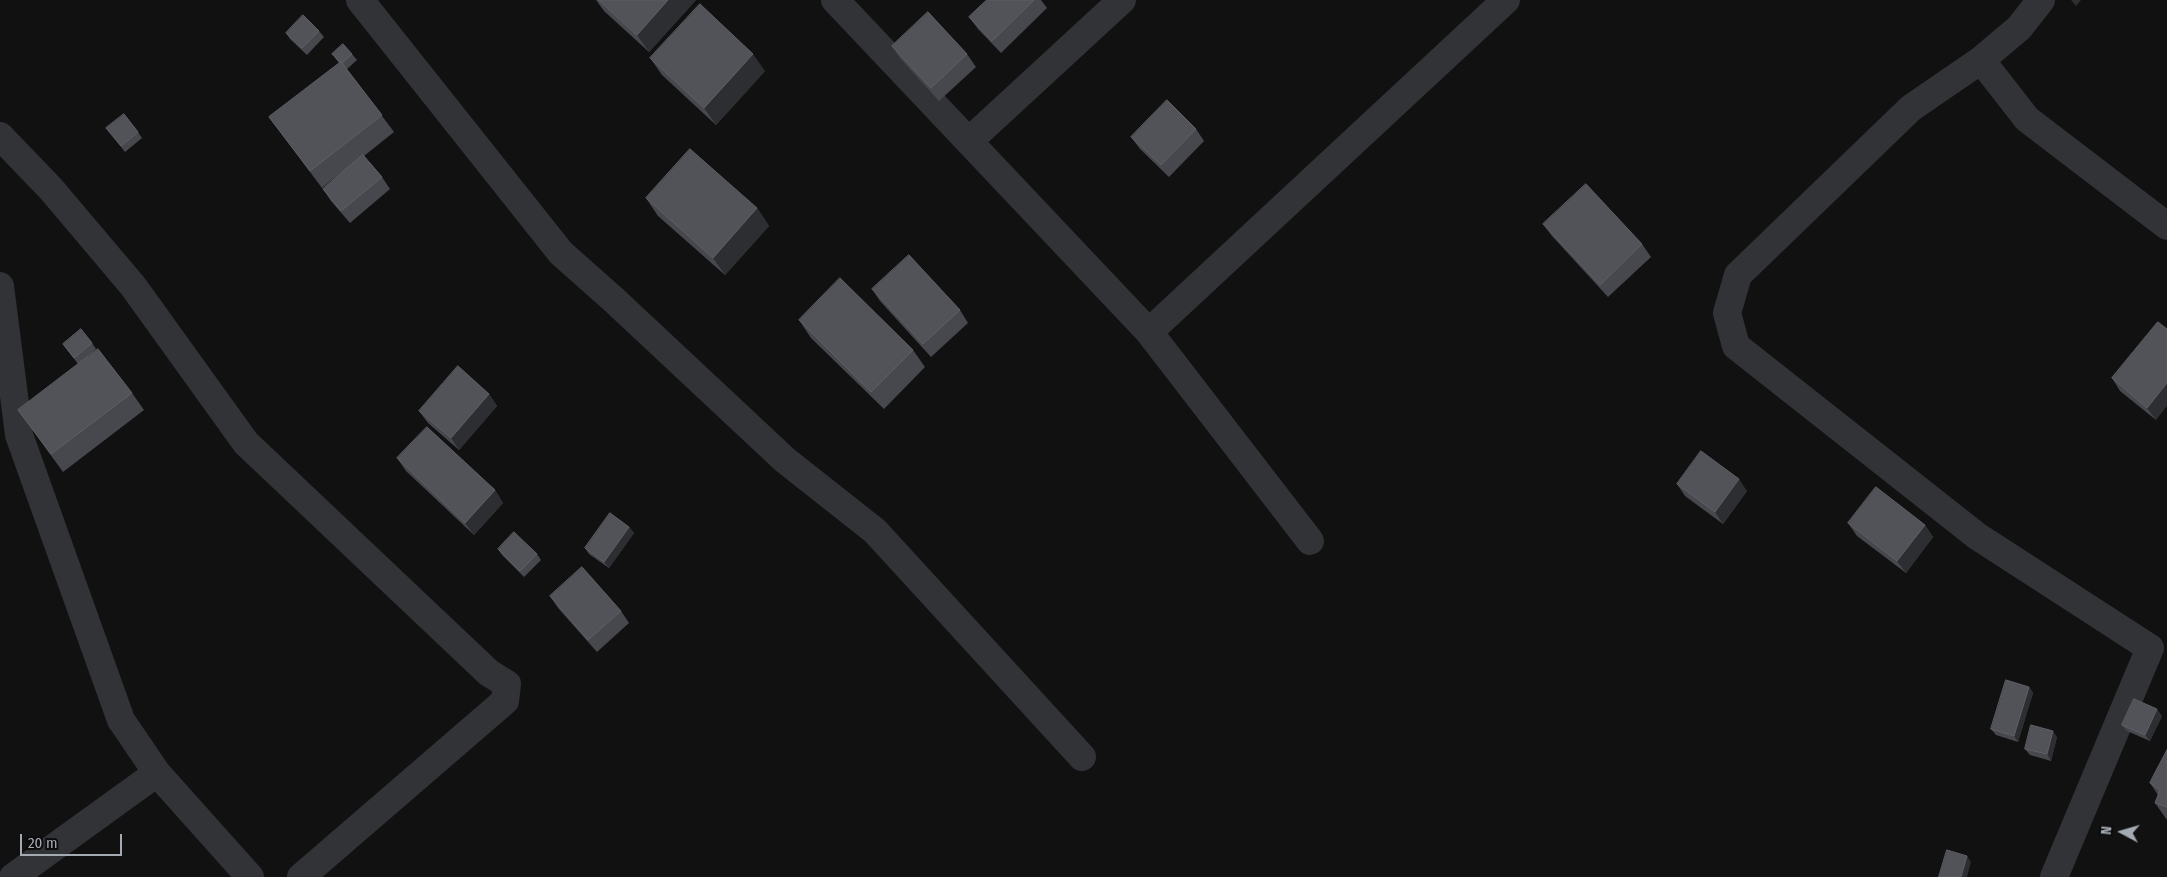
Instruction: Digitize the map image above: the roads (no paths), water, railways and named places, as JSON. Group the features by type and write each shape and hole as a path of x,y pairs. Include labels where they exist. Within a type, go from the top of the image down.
{"street":[{"path":"360,0 561,253 785,460 875,531 1082,757"},
{"path":"835,0 1148,332 1310,541"},
{"path":"969,141 1122,0"},
{"path":"1148,332 1506,0"},
{"path":"2041,0 2019,28 1981,60 1911,108 1738,276 1727,313 1736,346 1977,536 2150,648 2054,877"},
{"path":"1981,60 2027,119 2167,226"},
{"path":"0,136 52,189 133,286 246,443 489,673 507,684 505,701 301,877"},
{"path":"0,286 19,435 121,720 157,773 250,877"},
{"path":"13,877 157,773"}]}
